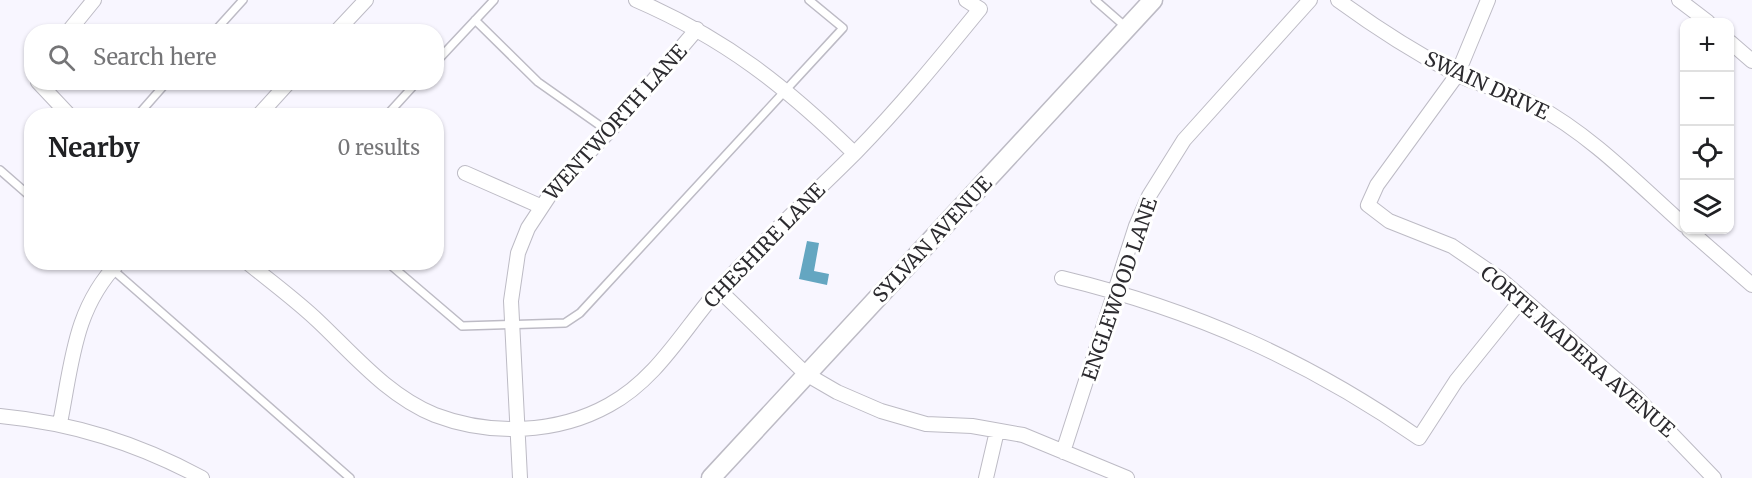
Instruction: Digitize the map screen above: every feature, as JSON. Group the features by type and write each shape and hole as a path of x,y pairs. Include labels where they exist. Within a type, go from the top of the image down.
{"main road":[{"name":"SYLVAN AVENUE","path":"711,478 1153,0"}],"street":[{"path":"74,24 94,0"},
{"path":"344,24 366,0"},
{"path":"636,0 697,29 735,51 787,91 854,153"},
{"name":"CHESHIRE LANE","path":"257,270 316,319 390,389 410,403 460,423 518,429 560,424 583,417 628,393 649,377 718,290 854,153 929,72 980,9 966,0"},
{"name":"ENGLEWOOD LANE","path":"1064,452 1117,292 1136,226 1165,167 1184,140 1310,0"},
{"name":"SWAIN DRIVE","path":"1338,0 1405,45 1457,75 1508,92 1566,124 1596,146 1680,221"},
{"path":"1457,75 1488,0"},
{"path":"1679,0 1703,18"},
{"name":"WENTWORTH LANE","path":"520,478 512,326 513,277 518,253 540,206 609,132 697,29"},
{"path":"1734,45 1752,61"},
{"name":"CORTE MADERA AVENUE","path":"1457,75 1377,185 1368,205 1389,221 1419,231 1467,255 1499,278 1636,398 1714,478"},
{"path":"46,90 62,108"},
{"path":"265,108 282,90"},
{"path":"465,173 540,206"},
{"path":"1694,234 1752,285"},
{"path":"60,423 83,316 109,270"},
{"path":"1062,278 1168,307 1268,348 1357,397 1419,438 1456,381 1522,299"},
{"path":"718,290 806,375 881,411 926,424 972,426 1023,435 1127,478"},
{"path":"0,416 60,423 133,444 202,478"},
{"path":"986,478 997,431"}],"lane":[{"path":"221,24 243,0"},
{"path":"444,53 494,0"},
{"path":"396,270 462,327 565,323 580,313 843,28 809,0"},
{"path":"1095,0 1127,28"},
{"path":"475,20 538,81 609,132"},
{"path":"144,108 160,90"},
{"path":"393,108 410,90"},
{"path":"0,170 24,191"},
{"path":"118,270 350,478"}],"water":[{"path":"807,241 819,243 814,271 829,274 827,285 799,279"}]}
